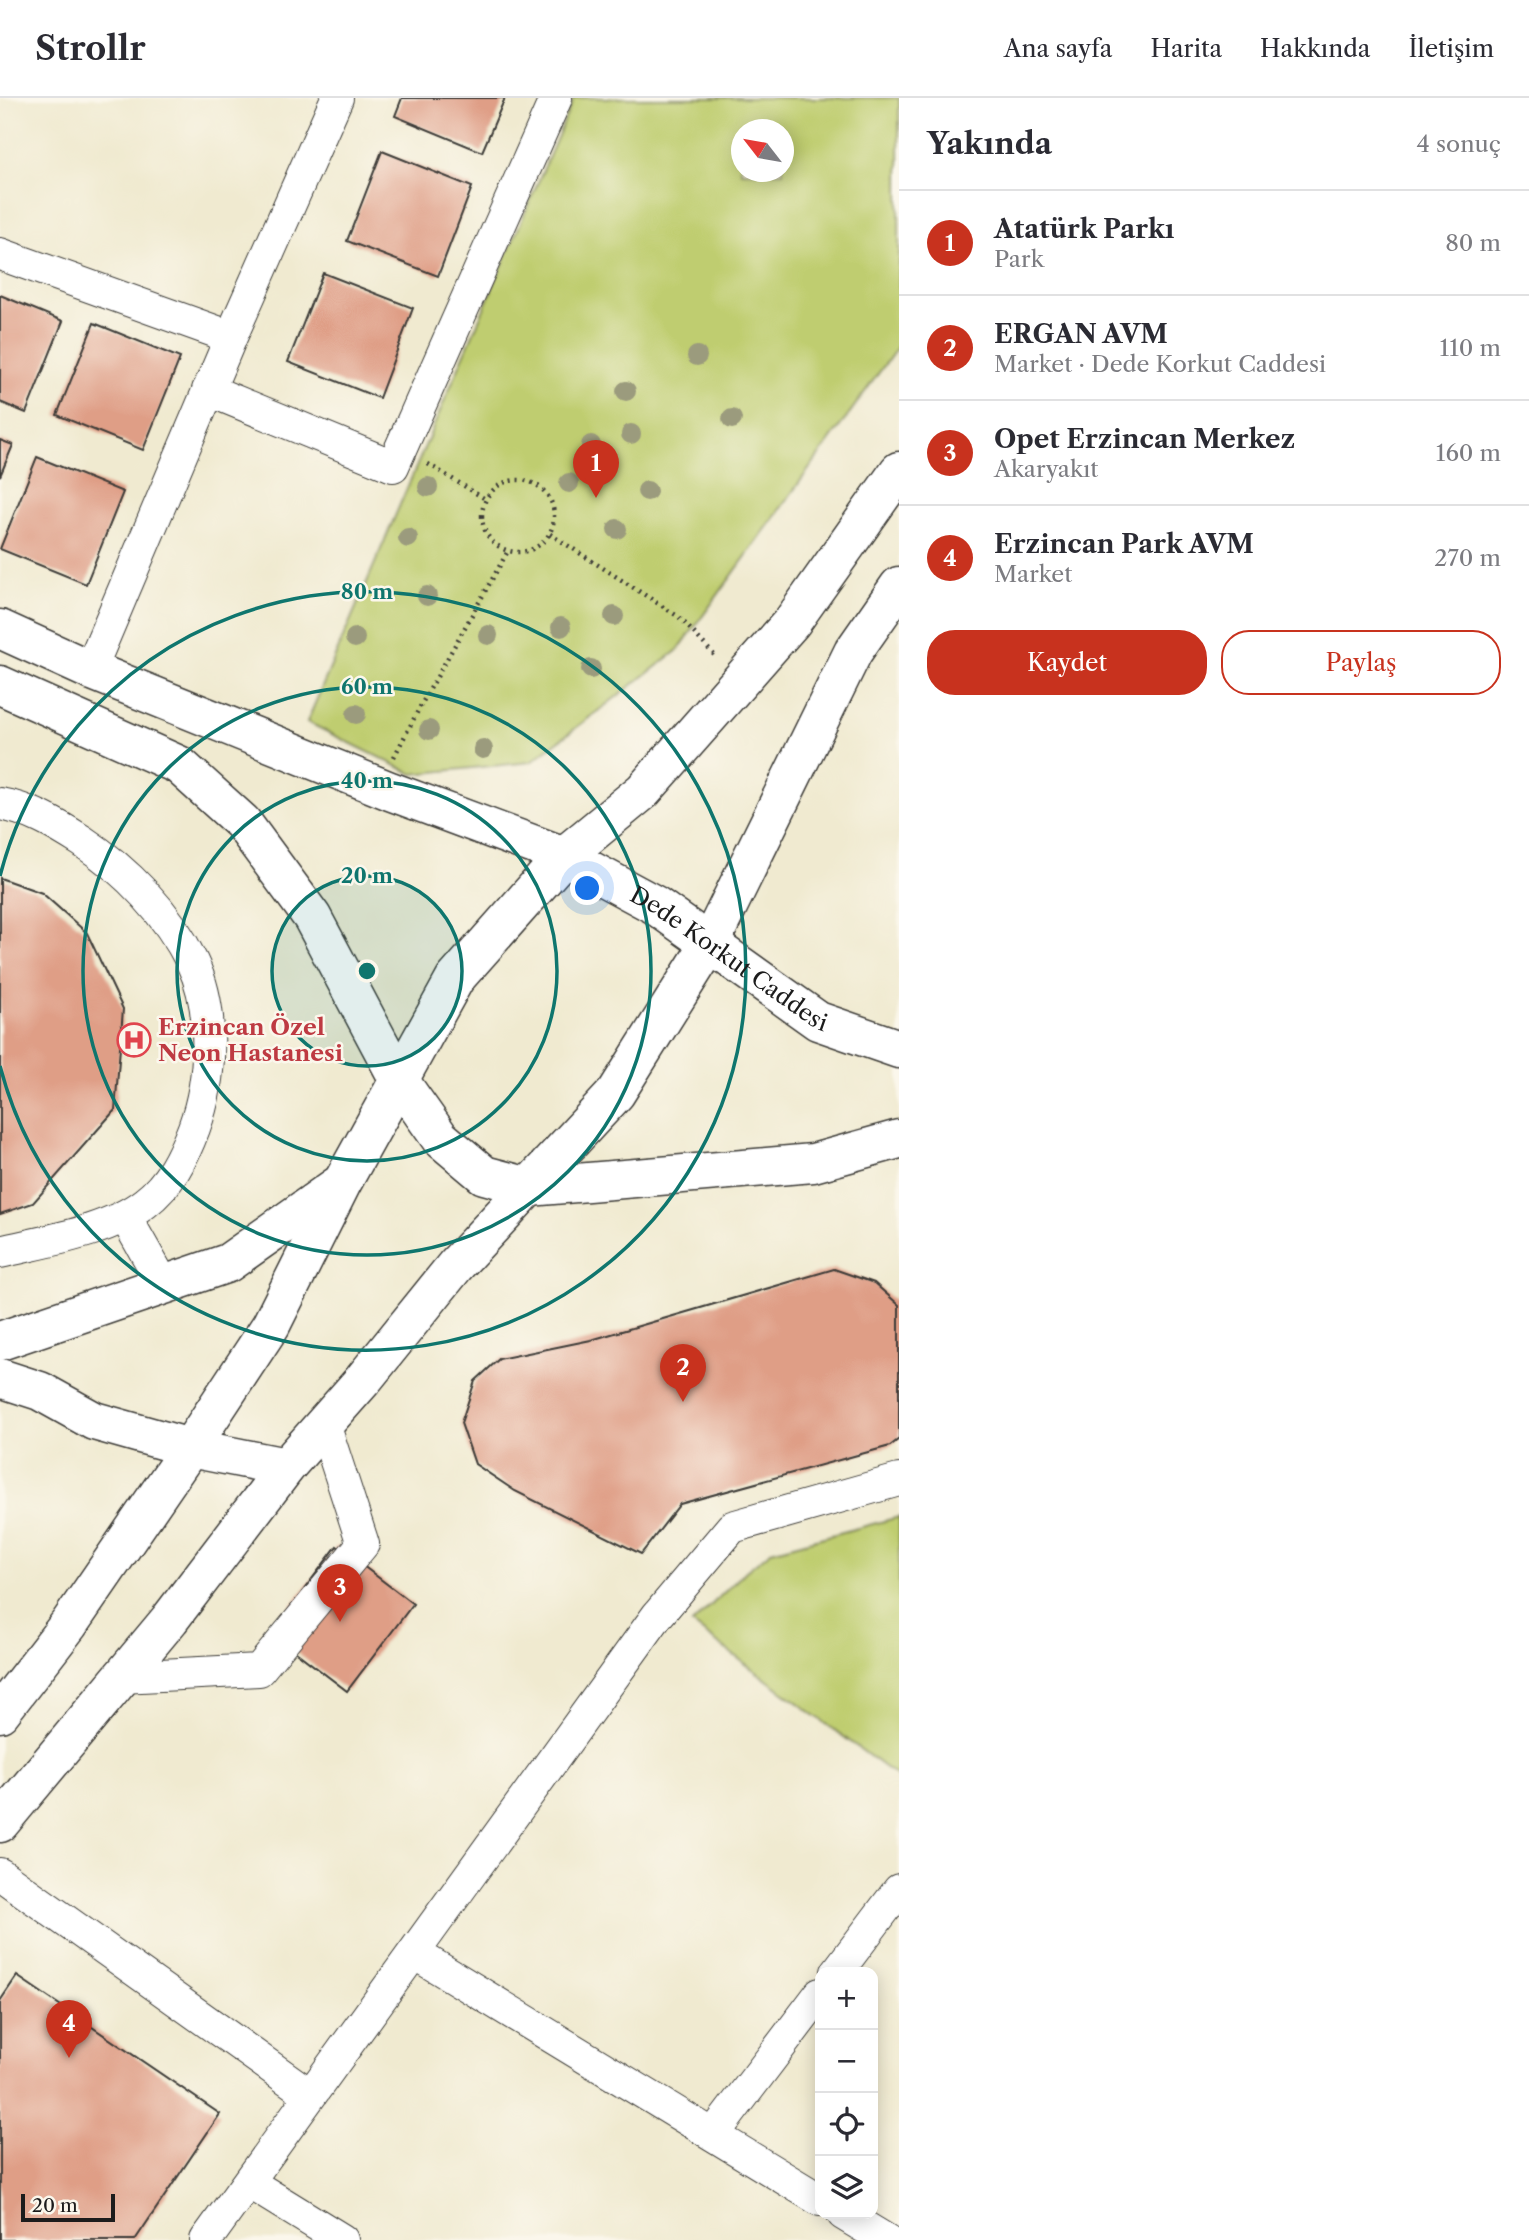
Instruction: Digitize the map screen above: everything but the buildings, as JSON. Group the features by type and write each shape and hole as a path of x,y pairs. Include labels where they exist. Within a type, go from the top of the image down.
{"main road":[{"path":"0,1713 69,1624 271,1325 342,1183 455,979 564,856 643,791 792,622 899,471"},
{"path":"0,1823 170,1619 286,1467 363,1380 455,1266 616,1093 709,945 853,652 899,586"},
{"name":"Dede Korkut Caddesi","path":"0,629 90,670 564,856 655,905 818,1021 899,1049"},
{"path":"0,685 179,765 242,822 312,917 399,1080 440,1138 484,1175 529,1187 813,1163 899,1139"},
{"path":"0,1341 228,1263 342,1183"},
{"path":"0,1378 40,1391 94,1421 190,1448 286,1467"}],"street":[{"path":"90,670 208,390 337,98"},
{"path":"208,390 393,466 556,98"},
{"path":"0,254 231,337"},
{"path":"0,804 30,812 98,851 153,903 192,962 208,1028 208,1061 198,1115 181,1158 171,1175 145,1203 103,1226 0,1252"},
{"path":"125,1216 164,1285"},
{"path":"121,1677 259,1670 363,1544 324,1424"},
{"path":"206,2240 657,1616 732,1527 899,1480"},
{"path":"0,1874 310,2095"},
{"path":"840,1967 899,1890"},
{"path":"414,1953 815,2197"},
{"path":"713,2135 815,2001"},
{"path":"248,2182 342,2240"},
{"path":"851,2219 886,2240"}],"path":[{"path":"401,448 487,500"},
{"path":"524,481 534,484 542,489 553,505 550,534 536,548 517,553 508,551 491,540 486,532 482,513 487,500 496,488 505,483 524,481"},
{"path":"550,534 678,617 739,682"},
{"path":"380,786 421,705 508,551"}],"green space":[{"path":"574,98 899,98 899,345 678,650 531,762 413,774 307,722"},
{"path":"899,1517 899,1778 692,1624 746,1571 771,1551"}],"place":[{"name":"Atatürk Parkı","path":"596,498"},
{"name":"Erzincan Özel Neon Hastanesi","path":"134,1040"},
{"name":"ERGAN AVM","path":"683,1402"},
{"name":"Opet Erzincan Merkez","path":"340,1622"},
{"name":"Erzincan Park AVM","path":"69,2058"}]}
